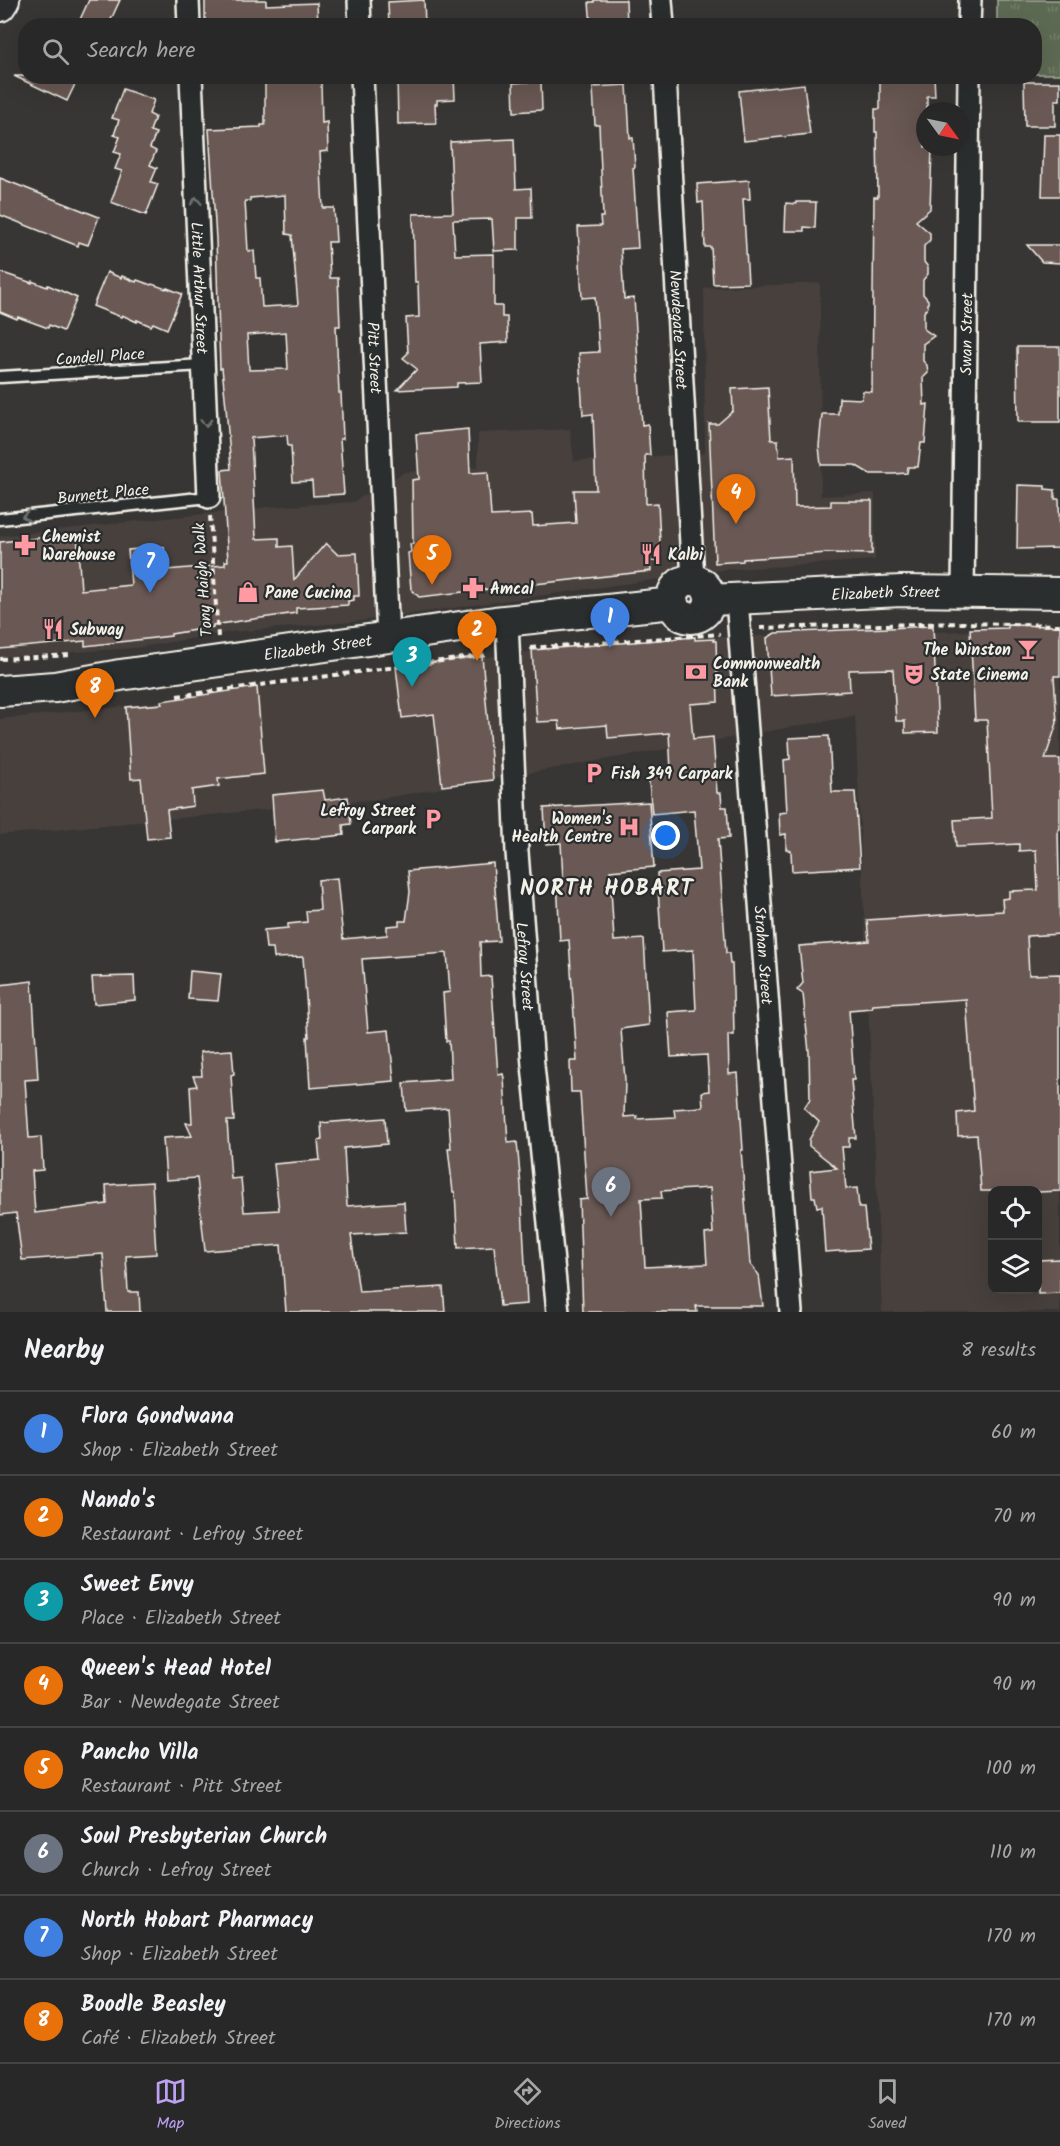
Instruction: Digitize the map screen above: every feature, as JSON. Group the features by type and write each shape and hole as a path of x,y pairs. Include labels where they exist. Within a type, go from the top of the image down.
{"main road":[{"path":"0,6 4,0"},
{"name":"Elizabeth Street","path":"0,691 55,687 220,661 507,621 673,603 679,614 690,619 701,616 709,606 714,593 902,591 1060,593"}],"street":[{"path":"188,0 189,18"},
{"path":"359,0 360,18"},
{"path":"661,0 662,18"},
{"path":"969,18 970,0"},
{"name":"Little Arthur Street","path":"191,84 209,497"},
{"name":"Pitt Street","path":"362,84 388,638"},
{"name":"Newdegate Street","path":"666,84 714,593"},
{"name":"Swan Street","path":"963,592 969,84"},
{"name":"Strahan Street","path":"714,593 739,631 791,1312"},
{"name":"Lefroy Street","path":"507,621 517,852 530,1021 558,1312"}],"lane":[{"name":"Condell Place","path":"0,377 203,365"},
{"name":"Burnett Place","path":"0,519 209,497"}],"path":[{"name":"Tony Haigh Walk","path":"209,497 220,661"},
{"path":"170,697 525,648 767,628 962,623 1060,625"}],"shaded area":[{"path":"820,283 821,496 875,493 875,560 723,570 353,622 231,632 135,648 0,657 0,536 268,507 353,502 405,472 478,467 478,433 570,429 574,461 705,453 704,288"},
{"path":"1060,629 1060,1312 882,1312 855,716 379,799 0,835 0,719 126,706 533,651 715,637"}],"green space":[{"path":"997,0 1060,0 1060,74 1042,74 1042,18 997,18"}],"building":[{"path":"89,0 120,0 112,18 81,18"},
{"path":"205,0 266,0 266,5 317,3 318,18 205,18"},
{"path":"424,0 425,18 389,18 388,2"},
{"path":"594,0 626,0 627,18 590,18 589,2 594,2"},
{"path":"1060,82 1060,100 1055,100 1055,126 1025,126 1024,84"},
{"path":"31,84 75,84 67,101"},
{"path":"265,84 321,84 322,123 327,122 328,151 320,152 323,208 334,208 336,242 328,242 330,278 338,278 340,326 336,326 339,393 341,393 343,439 340,439 344,494 313,496 312,481 293,482 291,446 288,446 287,435 251,438 256,539 279,538 279,547 292,546 294,580 326,543 337,554 357,553 359,596 354,596 354,600 348,601 348,605 296,608 296,613 213,625 213,627 171,634 171,636 85,646 85,641 0,649 0,542 77,534 81,590 131,585 128,550 164,547 166,570 225,565 225,561 228,561 222,470 231,469 222,368 220,369 216,239 209,129 265,125","holes":["285,195 286,234 292,235 298,305 262,307 260,278 256,278 254,251 248,251 245,201 250,201 250,198","286,332 288,369 249,370 247,335"]},
{"path":"397,84 454,84 455,99 437,100 435,104 436,123 398,124"},
{"path":"513,84 541,84 542,110 514,112"},
{"path":"804,84 810,134 744,141 739,91"},
{"path":"880,84 934,84 935,96 927,96 927,102 916,102 916,156 932,156 930,209 916,221 930,233 930,240 924,246 924,262 928,267 928,274 923,280 923,294 928,300 928,307 924,312 924,329 934,336 923,344 923,361 927,365 928,373 923,378 924,405 928,404 925,443 921,443 918,467 908,467 907,473 893,474 870,474 855,465 821,465 819,446 822,414 838,414 839,398 862,399 863,391 872,392 874,197 878,197 875,109 880,109"},
{"path":"627,85 630,138 633,138 635,167 633,168 638,248 621,249 624,299 634,298 642,425 648,424 650,455 645,455 646,504 658,503 661,561 650,561 651,571 419,597 411,589 408,553 411,552 410,544 413,544 412,480 419,479 416,434 468,429 470,473 488,472 491,516 532,514 533,526 576,523 574,490 596,490 593,414 583,415 579,353 599,352 595,297 582,298 578,227 601,226 600,217 603,217 599,125 595,125 593,87"},
{"path":"123,89 154,100 149,114 155,117 150,131 156,133 150,148 156,151 150,165 157,168 151,182 158,184 146,215 111,202 122,171 115,169 121,154 114,152 120,137 114,135 119,120 112,118"},
{"path":"1044,135 1060,135 1060,196 1042,196"},
{"path":"514,139 516,189 531,188 532,218 518,218 518,250 494,251 492,219 453,220 455,255 494,254 494,306 502,306 502,317 507,317 508,342 480,344 482,382 457,383 457,387 397,390 417,369 403,358 408,353 406,318 419,317 418,282 415,282 413,214 453,213 450,142"},
{"path":"0,178 99,217 88,245 79,242 78,246 0,215"},
{"path":"749,180 750,199 743,199 748,283 713,284 711,247 705,247 703,202 698,203 697,184"},
{"path":"796,202 816,202 815,228 804,227 804,231 785,231 786,203 796,204"},
{"path":"1027,245 1060,245 1060,263 1042,262"},
{"path":"0,272 32,283 32,281 47,287 48,285 77,298 63,331 0,312"},
{"path":"107,272 121,278 122,276 182,294 167,329 153,323 151,326 137,320 137,322 93,306"},
{"path":"1017,347 1060,347 1060,422 1018,422"},
{"path":"768,387 771,440 778,440 779,457 794,456 795,507 831,506 831,501 872,501 872,554 828,553 715,563 709,424 718,424 733,411 732,389"},
{"path":"1018,485 1045,486 1045,489 1055,490 1055,499 1059,499 1060,548 1017,549"},
{"path":"1008,625 1060,626 1060,676 1054,676 1057,723 1045,759 1060,759 1060,829 1058,830 1060,934 1027,936 1029,975 1060,974 1060,1191 1042,1192 1042,1186 988,1186 988,1191 981,1191 977,1135 958,1136 957,1113 974,1111 966,999 873,1005 872,1008 849,1010 854,1080 851,1080 856,1138 849,1138 849,1147 842,1147 846,1189 857,1188 859,1208 864,1208 868,1249 825,1252 822,1206 817,1207 815,1197 812,1197 810,1171 837,1168 809,1146 809,1140 819,1122 804,1108 810,1099 809,1052 803,994 797,990 803,983 799,946 869,941 867,920 1003,911 1002,899 1009,898 1009,891 1038,890 1036,850 1019,851 1019,844 956,847 954,820 992,818 987,720 975,720 970,629 1008,628"},
{"path":"933,626 938,732 905,733 905,721 896,721 893,669 849,670 850,691 771,696 767,638 775,633"},
{"path":"695,637 695,640 714,639 713,641 716,641 718,702 690,704 693,739 713,737 717,793 721,793 722,807 727,807 729,838 718,839 726,953 729,953 730,964 732,964 734,1035 728,1035 729,1074 738,1073 743,1150 741,1150 750,1264 759,1275 763,1306 696,1306 697,1312 583,1312 579,1200 587,1199 580,1092 571,1092 570,1061 577,1061 569,940 560,941 557,879 563,879 561,843 546,844 544,808 649,802 654,867 610,871 614,941 644,939 649,1025 621,1029 625,1080 624,1117 637,1116 637,1119 675,1117 674,1109 703,1107 702,1092 709,1091 707,1055 671,1057 668,1012 696,1010 693,950 662,952 657,873 699,870 694,810 652,814 648,772 671,770 669,733 608,738 607,725 560,729 559,721 537,722 532,650","holes":["710,1188 713,1233 705,1234 707,1264 645,1267 641,1199 662,1198 661,1191"]},
{"path":"482,656 493,780 442,786 434,714 402,718 396,667"},
{"path":"257,687 264,774 218,779 219,786 192,790 193,806 167,810 170,837 147,839 141,778 131,779 126,707 162,704 161,701"},
{"path":"829,736 832,792 855,792 860,867 792,871 791,851 786,849 786,834 780,835 779,813 787,812 784,760 790,759 789,738"},
{"path":"323,790 325,800 348,797 351,824 343,825 344,835 275,842 272,795"},
{"path":"493,863 499,941 480,942 481,977 491,976 498,1075 503,1074 504,1078 508,1143 517,1142 527,1304 500,1306 494,1246 458,1248 455,1192 453,1192 448,1148 451,1148 448,1108 406,1111 404,1083 451,1079 443,993 450,992 447,953 362,959 368,1032 389,1030 394,1081 310,1088 303,957 274,958 273,948 266,948 264,930 288,928 288,924 307,922 306,911 320,910 318,880 337,878 343,939 387,935 387,926 399,925 399,921 406,921 410,892 408,871"},
{"path":"190,971 221,974 218,1001 188,999"},
{"path":"134,976 135,1000 94,1004 92,977"},
{"path":"32,981 38,1079 25,1080 29,1138 41,1137 43,1170 32,1171 35,1213 107,1204 106,1185 152,1182 156,1254 126,1256 128,1292 139,1292 140,1312 107,1312 103,1254 22,1260 16,1213 0,1215 0,985"},
{"path":"232,1050 234,1121 227,1121 231,1179 241,1178 244,1212 279,1210 274,1164 320,1160 318,1141 322,1140 321,1123 385,1118 387,1144 344,1148 347,1206 404,1202 406,1232 351,1235 359,1292 443,1287 445,1312 286,1312 281,1245 205,1251 197,1178 166,1180 163,1138 192,1136 186,1123 192,1123 190,1087 197,1086 193,1076 202,1076 200,1052"},
{"path":"1060,1259 1060,1293 1042,1294 1042,1260"}],"place":[{"name":"Queen's Head Hotel","path":"736,524"},
{"name":"Chemist Warehouse","path":"25,545"},
{"name":"Kalbi","path":"651,554"},
{"name":"Pancho Villa","path":"432,585"},
{"name":"Amcal","path":"473,588"},
{"name":"Pane Cucina","path":"248,592"},
{"name":"North Hobart Pharmacy","path":"150,593"},
{"name":"Subway","path":"53,629"},
{"name":"Flora Gondwana","path":"610,648"},
{"name":"The Winston","path":"1028,649"},
{"name":"Nando's","path":"477,661"},
{"name":"Commonwealth Bank","path":"696,672"},
{"name":"State Cinema","path":"914,674"},
{"name":"Sweet Envy","path":"412,687"},
{"name":"Boodle Beasley","path":"95,718"},
{"name":"Fish 349 Carpark","path":"594,773"},
{"name":"Lefroy Street Carpark","path":"433,819"},
{"name":"Women's Health Centre","path":"629,827"},
{"name":"Soul Presbyterian Church","path":"611,1217"}],"district":[{"name":"NORTH HOBART","path":"607,887"}]}
